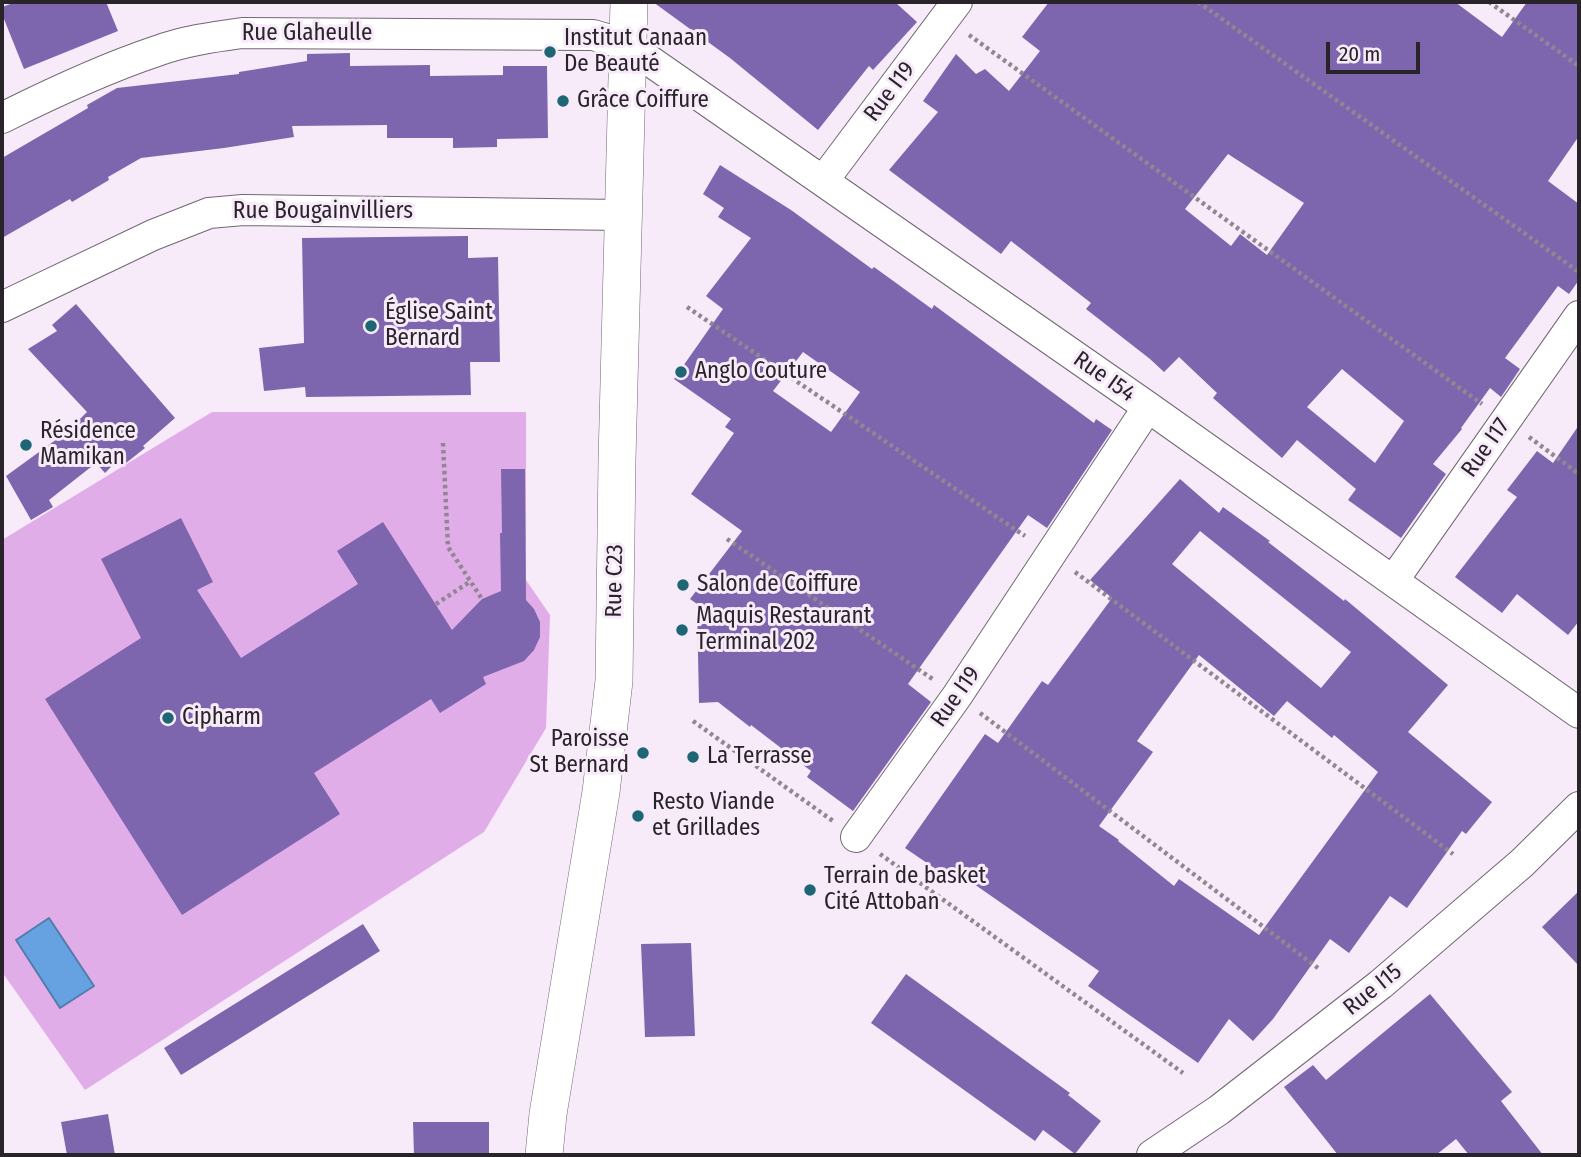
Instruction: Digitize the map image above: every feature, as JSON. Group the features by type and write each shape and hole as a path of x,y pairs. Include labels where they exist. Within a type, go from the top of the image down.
{"street":[{"name":"Rue C23","path":"544,1155 548,1114 601,792 614,681 629,2"},
{"name":"Rue I19","path":"823,181 951,10"},
{"name":"Rue Glaheulle","path":"2,118 61,89 158,50 242,33 593,35 627,45"},
{"name":"Rue I54","path":"627,45 1148,408 1579,713"},
{"name":"Rue Bougainvilliers","path":"2,307 153,234 209,214 243,209 623,215"},
{"name":"Rue I17","path":"1393,580 1579,316"},
{"name":"Rue I19","path":"856,837 957,696 1148,408"},
{"name":"Rue I15","path":"1152,1155 1219,1110 1381,984 1522,863 1579,807"}],"path":[{"path":"1198,2 1579,272"},
{"path":"1489,2 1579,66"},
{"path":"951,10 1579,474"},
{"path":"443,443 448,547 482,599"},
{"path":"727,539 957,696 1318,968"},
{"path":"436,604 471,581"},
{"path":"693,721 1183,1073"}],"shaded area":[{"path":"212,412 526,412 526,580 550,615 546,728 484,832 85,1090 2,972 2,540"}],"water":[{"path":"49,918 94,986 60,1008 16,940"}],"building":[{"path":"16,2 106,2 118,31 24,69 2,14 2,7"},
{"path":"653,2 895,2 917,22 873,70 869,66 818,130 730,58"},
{"path":"1049,2 1455,2 1502,37 1527,2 1579,2 1579,136 1548,181 1579,204 1579,280 1569,294 1558,286 1505,358 1520,369 1501,397 1490,388 1462,429 1433,464 1446,474 1401,538 1348,500 1356,489 1297,440 1282,458 1213,398 1217,393 1179,357 1164,372 1086,309 1091,303 1011,241 1001,254 889,170 938,112 923,101 956,54 976,74 985,69 1009,91 1040,51 1022,37","holes":["1228,154 1304,203 1267,255 1240,234 1231,246 1185,209","1342,369 1404,421 1375,463 1307,407"]},
{"path":"350,53 350,66 430,65 430,76 503,75 503,66 547,66 548,138 497,139 497,147 453,148 453,138 387,138 387,125 292,126 294,137 141,158 72,202 70,199 2,238 2,158 117,88 239,74 307,61 307,54"},
{"path":"720,165 791,210 932,309 934,305 1094,423 1096,419 1112,430 1047,528 1028,515 908,684 931,702 853,811 807,777 811,771 751,725 750,727 718,702 699,703 697,604 690,599 742,531 691,494 734,433 725,427 731,419 674,379 723,309 706,296 751,238 718,217 724,208 703,194","holes":["803,352 860,392 831,432 773,391"]},
{"path":"468,236 468,258 498,257 500,362 470,362 471,395 306,397 305,387 264,391 259,348 304,343 302,238"},
{"path":"76,304 175,418 126,463 121,457 105,473 96,463 49,500 53,507 31,520 6,476 68,431 87,412 28,349 57,331 52,325"},
{"path":"1579,425 1579,621 1568,635 1517,594 1502,613 1455,577 1517,497 1507,490 1537,451 1553,463"},
{"name":"Cipharm","path":"501,469 525,469 526,600 540,622 540,637 534,650 524,661 483,677 486,684 440,713 431,699 314,773 340,814 182,915 45,699 141,638 101,559 181,518 213,582 197,590 241,658 358,584 337,551 383,522 452,630 482,599 501,591"},
{"path":"1180,479 1219,513 1223,507 1270,541 1268,542 1344,601 1345,599 1448,685 1408,732 1492,802 1466,834 1462,831 1407,908 1390,896 1349,953 1330,939 1273,1019 1253,1041 1229,1019 1198,1063 1088,986 1099,971 951,868 946,876 905,848 985,734 998,743 1042,681 1048,685 1112,598 1090,580","holes":["1200,531 1351,652 1321,688 1172,564","1199,655 1274,716 1287,701 1332,738 1334,735 1378,772 1259,935 1179,879 1174,886 1099,826 1153,752 1137,741"]},
{"path":"1579,891 1579,966 1542,927"},
{"path":"363,924 380,951 181,1075 164,1048"},
{"path":"691,943 695,1036 645,1037 641,944"},
{"path":"906,974 1070,1093 1068,1095 1101,1121 1075,1154 1043,1130 1035,1141 871,1023"},
{"path":"1430,994 1512,1092 1501,1101 1543,1155 1469,1155 1456,1139 1436,1155 1338,1155 1284,1087 1313,1065 1326,1080"},
{"path":"108,1114 115,1155 67,1155 61,1122"},
{"path":"413,1122 489,1122 489,1155 414,1155"}],"place":[{"name":"Institut Canaan De Beauté","path":"550,52"},
{"name":"Grâce Coiffure","path":"563,101"},
{"name":"Église Saint Bernard","path":"371,326"},
{"name":"Anglo Couture","path":"681,372"},
{"name":"Résidence Mamikan","path":"26,445"},
{"name":"Salon de Coiffure","path":"683,585"},
{"name":"Maquis Restaurant Terminal 202","path":"682,630"},
{"name":"Cipharm","path":"168,718"},
{"name":"Paroisse St Bernard","path":"643,753"},
{"name":"La Terrasse","path":"693,757"},
{"name":"Resto Viande et Grillades","path":"638,816"},
{"name":"Terrain de basket Cité Attoban","path":"810,890"}]}
